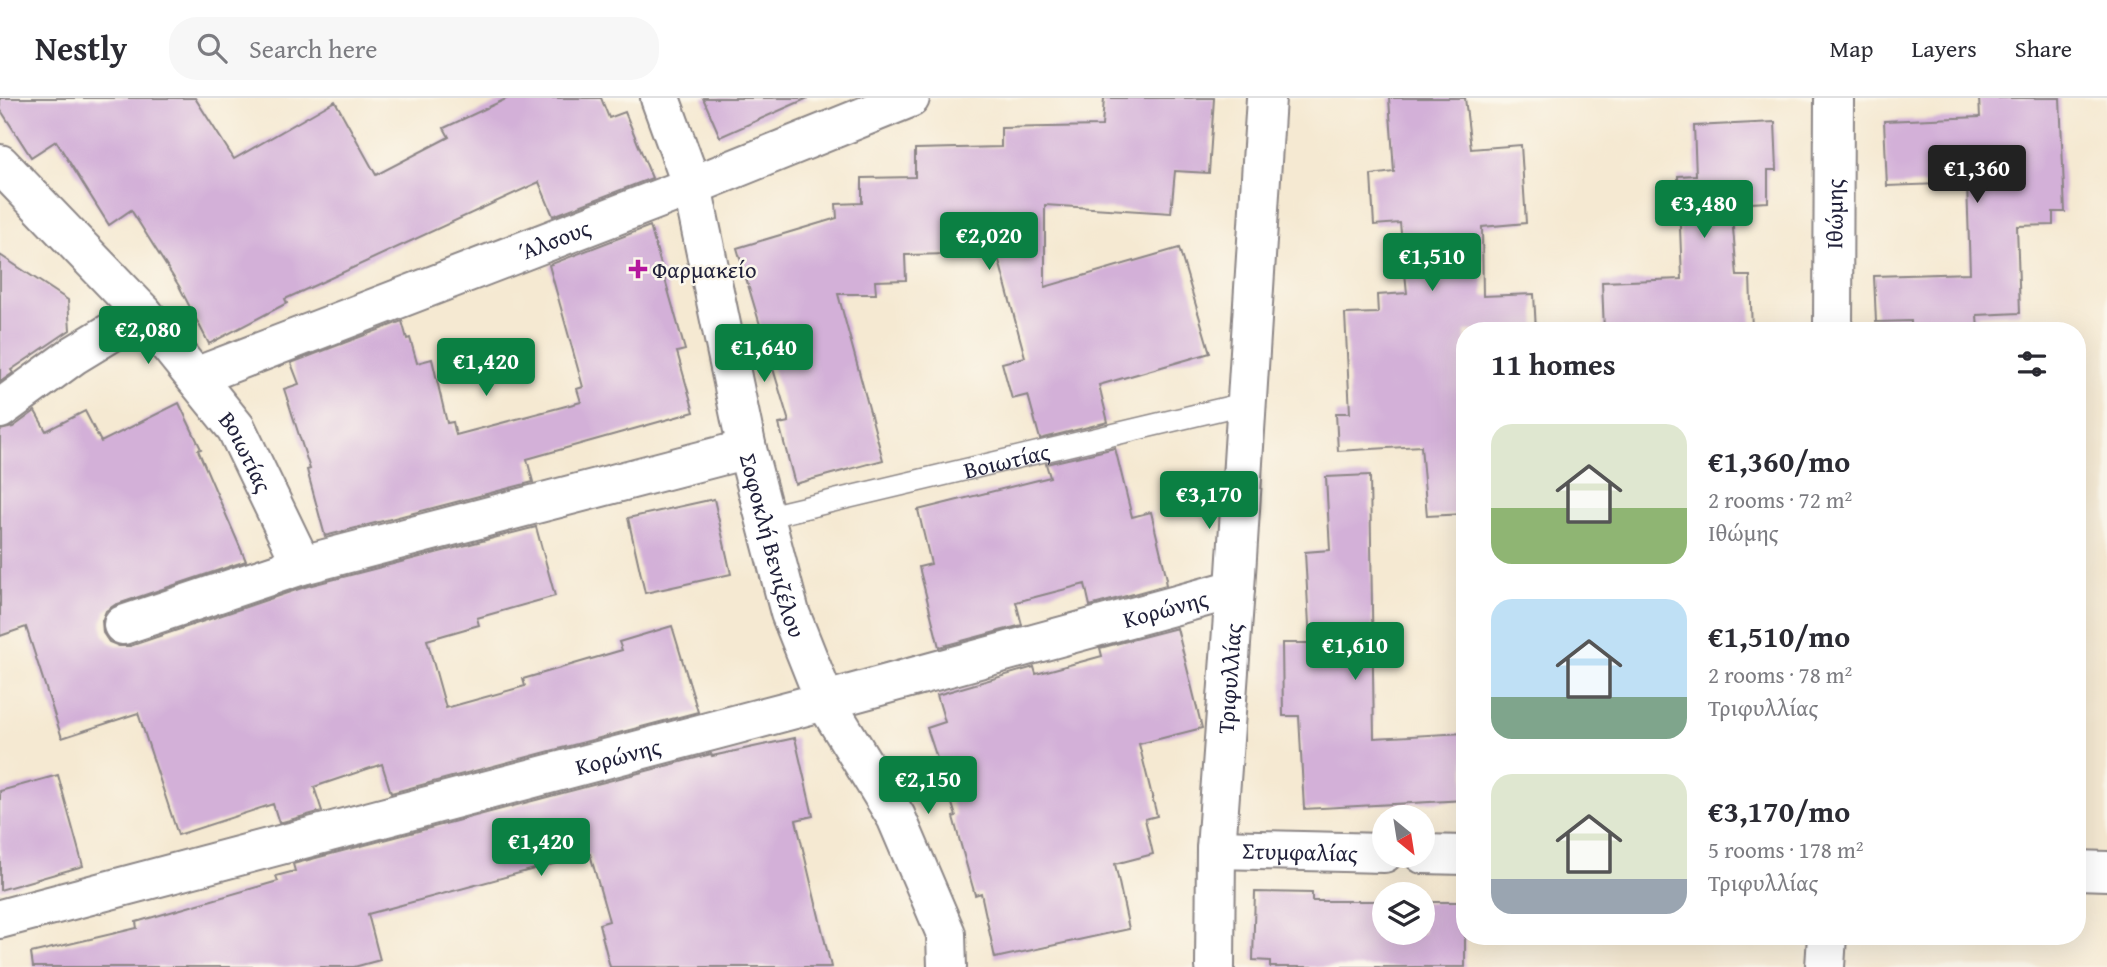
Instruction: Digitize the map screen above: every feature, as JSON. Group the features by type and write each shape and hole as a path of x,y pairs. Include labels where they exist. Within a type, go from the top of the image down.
{"street":[{"name":"Σοφοκλή Βενιζέλου","path":"660,98 692,186 747,449 790,613 825,701 896,817 946,934 947,967"},
{"name":"Άλσους","path":"195,377 692,186 910,98"},
{"name":"Τριφυλλίας","path":"1215,967 1216,849 1266,98"},
{"name":"Ιθώμης","path":"1833,322 1834,98"},
{"name":"Βοιωτίας","path":"0,164 143,313 236,428 302,565"},
{"path":"0,409 74,355 143,313"},
{"path":"123,625 302,565 747,449"},
{"name":"Κορώνης","path":"0,919 825,701 1235,589"},
{"name":"Στυμφαλίας","path":"1216,849 1372,853"},
{"path":"1435,854 1456,855"},
{"path":"2086,870 2107,871"},
{"path":"1825,967 1827,945"}],"lane":[{"name":"Βοιωτίας","path":"765,516 1247,403"}],"building":[{"path":"0,98 195,98 234,159 335,101 376,175 449,137 444,128 508,98 601,98 609,118 625,112 652,178 553,216 539,182 285,299 287,303 209,344 179,286 131,210 109,225 56,141 31,157 0,109"},
{"path":"703,98 808,98 720,137"},
{"path":"1104,98 1214,98 1209,173 1175,171 1171,213 1045,205 1045,287 1179,248 1210,353 1099,385 1108,422 1040,439 1028,395 1012,399 1002,363 1025,357 997,253 905,255 906,280 875,281 876,294 838,294 883,460 795,484 779,424 789,422 737,248 837,218 836,204 862,203 862,178 915,177 915,149 1001,147 1001,128 1102,126"},
{"path":"1389,98 1465,98 1471,149 1521,145 1526,223 1482,227 1483,296 1534,294 1536,322 1456,322 1456,514 1427,516 1421,446 1338,451 1336,413 1350,413 1345,314 1378,313 1377,295 1407,293 1400,223 1374,225 1371,175 1394,172"},
{"path":"1979,98 2060,98 2065,212 2053,212 2053,225 2017,226 2020,313 1977,315 1977,322 1876,322 1874,276 1970,273 1967,183 1887,186 1884,121 1980,117"},
{"path":"1775,122 1777,170 1768,170 1768,202 1731,204 1737,276 1750,276 1752,322 1604,322 1602,282 1682,279 1678,176 1696,175 1694,126"},
{"path":"650,226 685,350 677,352 694,412 527,459 533,482 325,536 307,470 310,469 284,389 299,384 291,363 402,321 417,363 432,359 447,423 453,422 456,435 581,402 577,389 583,387 549,265"},
{"path":"0,255 68,300 70,330 11,370 13,373 0,382"},
{"path":"179,403 201,449 198,450 246,561 115,605 106,611 102,621 103,633 109,642 130,646 308,586 536,527 555,596 477,618 479,625 427,640 446,708 525,686 523,679 622,650 619,642 672,626 698,712 391,793 382,764 314,787 322,811 279,823 273,804 178,835 138,713 62,738 26,627 0,636 0,430 13,427 35,411 46,431 85,411 101,442"},
{"path":"1115,448 1132,517 1151,512 1167,579 1166,585 1090,606 1085,584 1016,602 1022,625 939,647 919,567 931,564 918,510 1050,477 1046,464"},
{"path":"1370,475 1374,738 1456,733 1456,801 1304,809 1299,716 1283,716 1282,643 1310,643 1305,552 1330,550 1326,477"},
{"path":"714,499 731,574 645,593 628,518"},
{"path":"1177,628 1202,728 1139,744 1157,816 1145,819 1153,854 1115,864 1129,929 995,958 981,893 975,895 953,817 956,816 927,728 945,722 937,695 1034,667 1036,674 1102,656 1100,648"},
{"path":"795,738 813,816 796,820 831,967 610,967 599,924 609,921 590,854 368,914 380,960 354,967 33,967 31,953 137,928 136,922 278,881 276,876 295,871 293,864 711,754 712,756"},
{"path":"58,775 83,866 0,890 0,791"},
{"path":"1255,892 1312,893 1312,901 1372,901 1372,945 1435,945 1435,902 1456,902 1456,945 1465,945 1465,967 1270,967 1270,961 1253,960"}],"place":[{"name":"Φαρμακείο","path":"638,269"}]}
